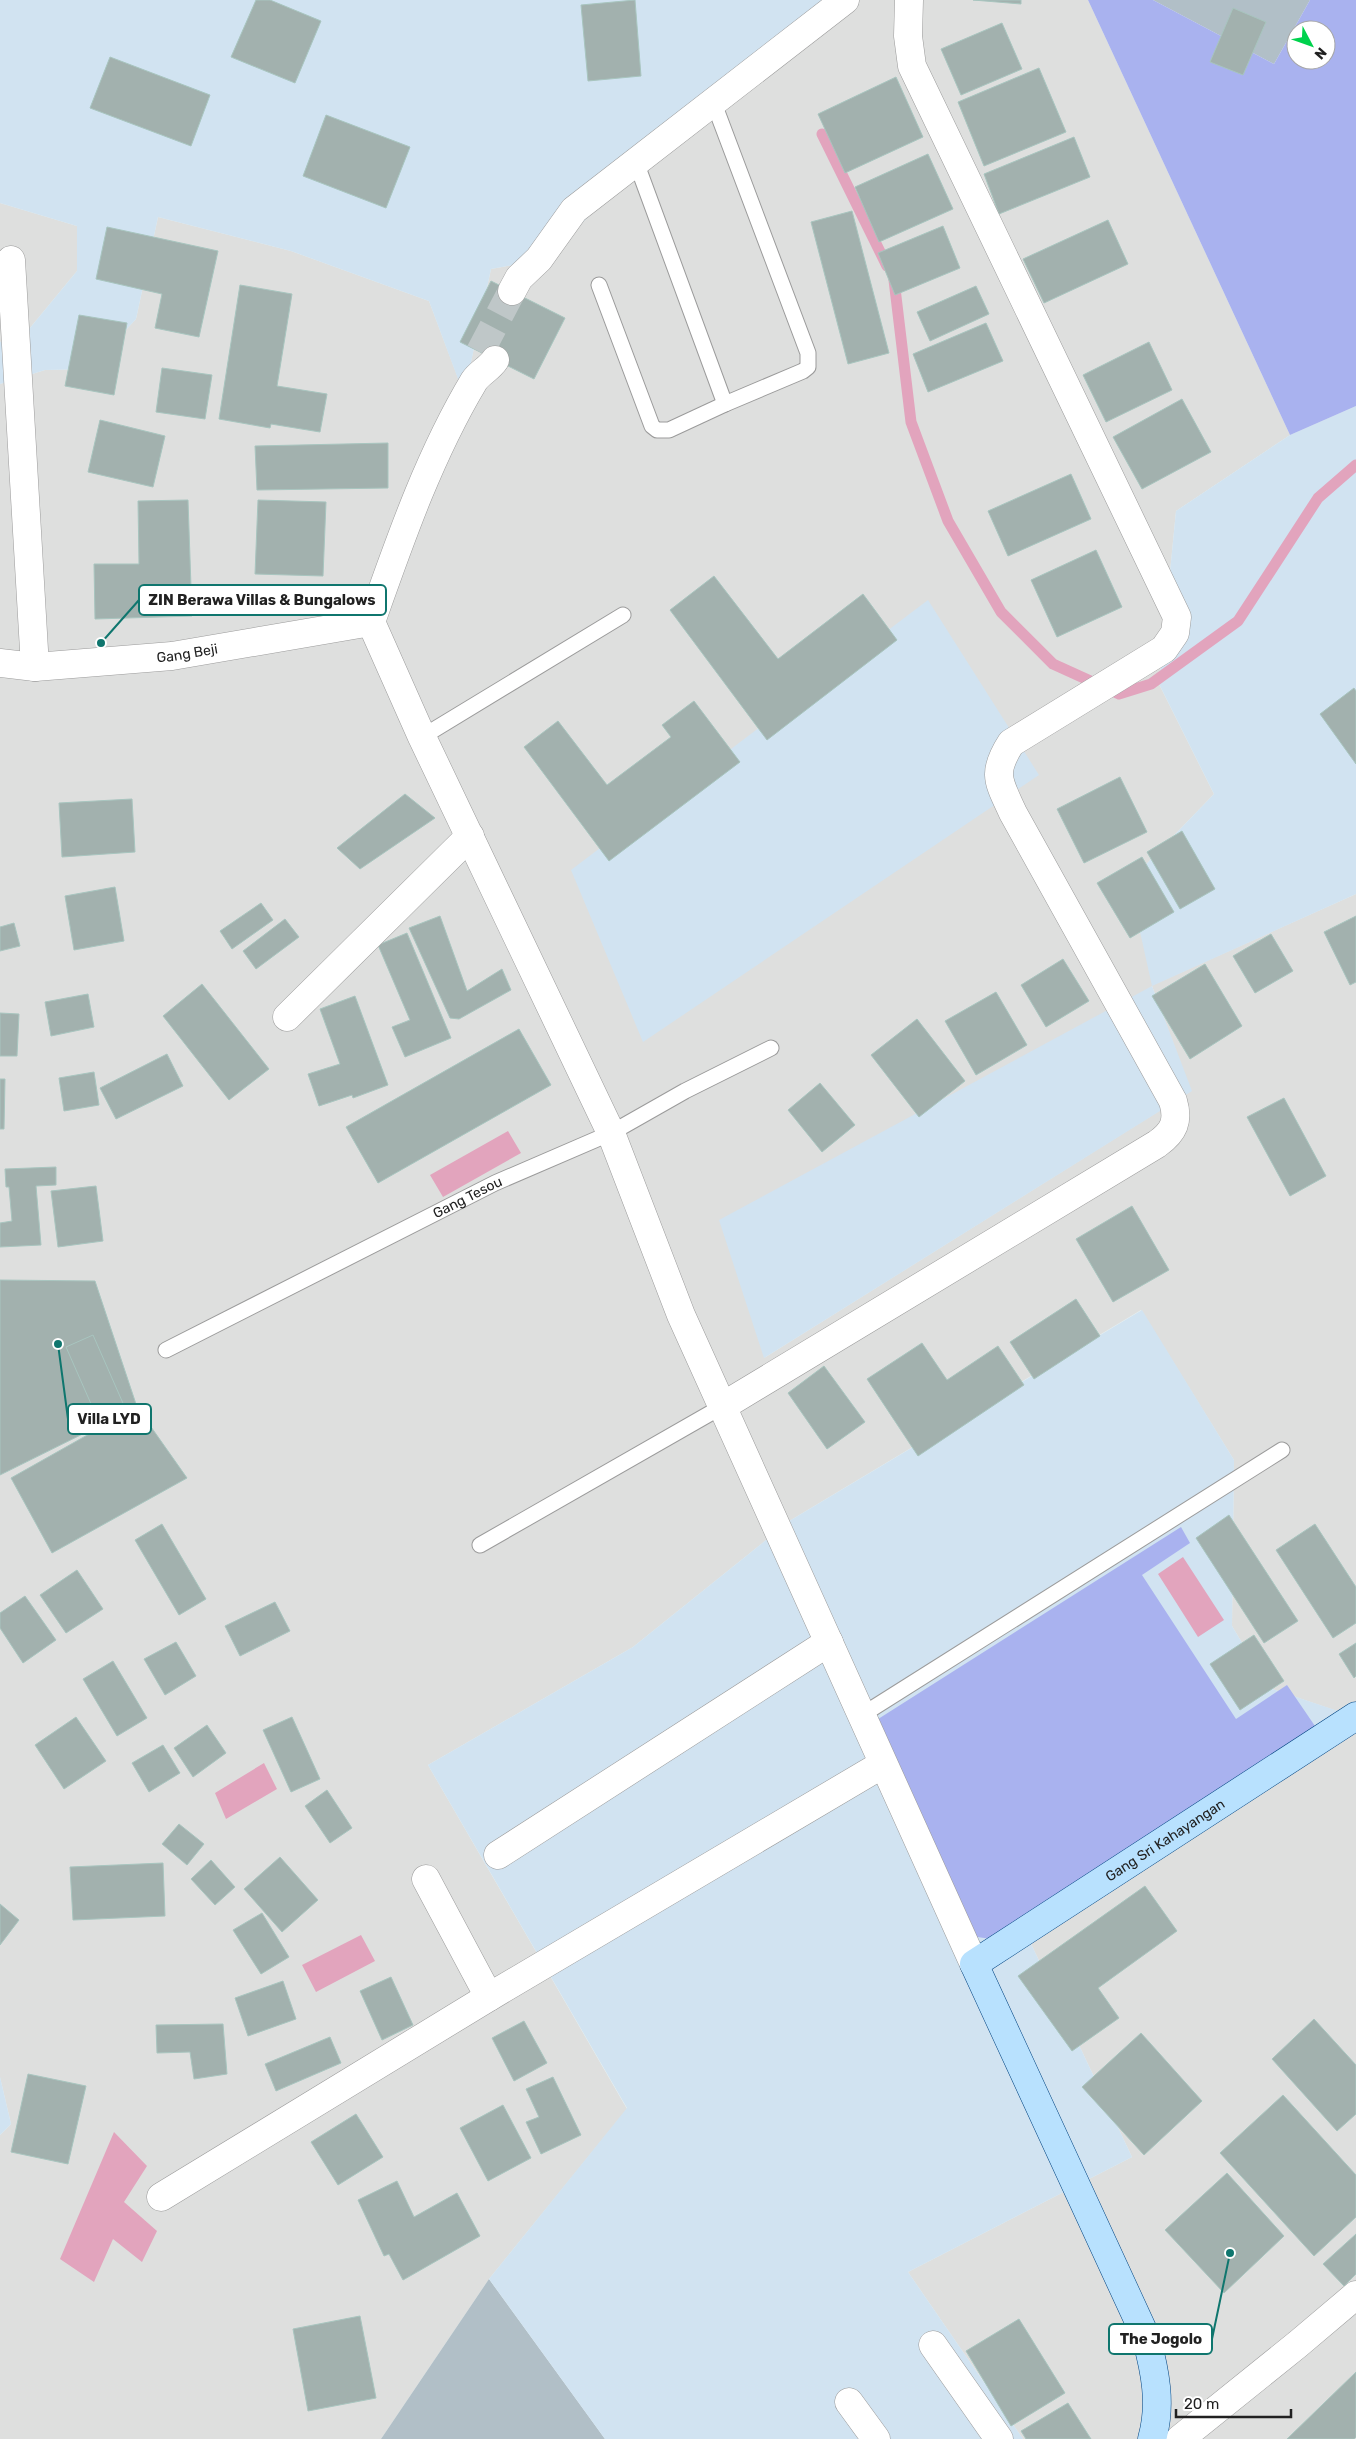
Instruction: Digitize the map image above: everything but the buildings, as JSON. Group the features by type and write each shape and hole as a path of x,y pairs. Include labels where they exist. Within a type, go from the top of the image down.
{"street":[{"path":"520,295 536,281 539,260 574,210 845,0"},
{"path":"723,1406 1157,1144 1168,1137 1175,1126 1176,1113 1173,1101 1013,813 998,775 999,764 1011,743 1164,649 1175,634 1176,617 912,66 908,36 910,0"},
{"path":"11,260 35,667"},
{"path":"487,356 476,360 475,379 436,453 396,550 371,622 422,738 611,1133 681,1315 883,1764 1146,2337 1157,2380 1155,2427 1152,2439"},
{"name":"Gang Beji","path":"0,663 35,667 172,656 371,622"},
{"path":"287,1018 470,836"},
{"path":"498,1855 829,1642"},
{"name":"Gang Sri Kahayangan","path":"974,1964 1356,1716"},
{"path":"161,2197 489,1997 883,1764"},
{"path":"426,1879 489,1997"},
{"path":"1180,2439 1356,2295"},
{"path":"933,2345 999,2439"},
{"path":"849,2402 876,2439"}],"lane":[{"path":"599,285 652,426 657,430 669,430 725,404 796,376 808,367 810,360 713,101"},
{"path":"636,162 725,404"},
{"path":"422,738 623,615"},
{"name":"Gang Tesou","path":"166,1350 495,1183 611,1133 685,1091 771,1048"},
{"path":"480,1545 723,1406"},
{"path":"862,1715 1282,1450"}],"shaded area":[{"path":"0,0 841,0 673,132 546,259 491,269 464,395 429,301 291,251 158,217 136,319 90,369 45,370 0,384 0,342 25,334 77,271 77,226 0,203"},
{"path":"841,0 1088,0 1290,435 1176,511 1159,684 1214,794 1129,882 1153,985 1356,894 1356,2439 1023,2439 908,2272 1132,2157 1024,1929 1349,1715 1269,1688 1232,1626 1234,1460 1141,1310 791,1520 633,1647 428,1765 627,2109 489,2279 381,2439 0,2439 0,2135 11,2124 0,2077 0,1475 137,1407 95,1281 0,1280 0,384 45,370 90,369 136,319 158,217 291,251 429,301 464,394 491,269 547,259 672,132","holes":["1152,986 1191,1091 764,1358"]},
{"path":"1088,0 1153,0 1274,64 1286,43 1286,70 1336,70 1336,20 1299,20 1310,0 1356,0 1356,406 1290,435"},
{"path":"1153,0 1310,0 1299,20 1286,20 1286,43 1274,64"},
{"path":"0,203 77,226 77,271 25,334 0,342"},
{"path":"1356,406 1356,894 1152,986 1129,882 1214,794 1159,684 1176,511 1290,435"},
{"path":"928,600 1039,775 643,1042 571,870"},
{"path":"1152,986 1192,1091 764,1358 719,1220"},
{"path":"508,1131 521,1153 443,1197 430,1175"},
{"path":"1142,1310 1234,1460 1232,1626 1269,1688 1350,1715 1024,1929 1132,2157 908,2272 1023,2439 605,2439 489,2279 627,2108 428,1765 633,1647 791,1520"},
{"path":"1181,1527 1190,1543 1142,1575 1236,1719 1287,1685 1317,1729 991,1939 971,1936 875,1721"},
{"path":"1183,1557 1224,1620 1198,1637 1158,1574"},
{"path":"264,1763 277,1789 226,1819 215,1793"},
{"path":"361,1935 375,1961 316,1992 302,1965"},
{"path":"0,2077 11,2124 0,2135"},
{"path":"114,2132 147,2166 124,2202 157,2231 142,2262 113,2239 94,2282 60,2259"},
{"path":"489,2279 605,2439 381,2439"}],"waterway":[{"path":"822,134 887,266"},
{"path":"894,280 911,422 948,521 1001,612 1053,664 1119,694 1151,684 1238,621 1318,498 1356,465"}],"tunnel":[{"path":"480,352 512,291"}],"place":[{"name":"ZIN Berawa Villas & Bungalows","path":"101,643"},
{"name":"Villa LYD","path":"58,1344"},
{"name":"The Jogolo","path":"1230,2253"}]}
